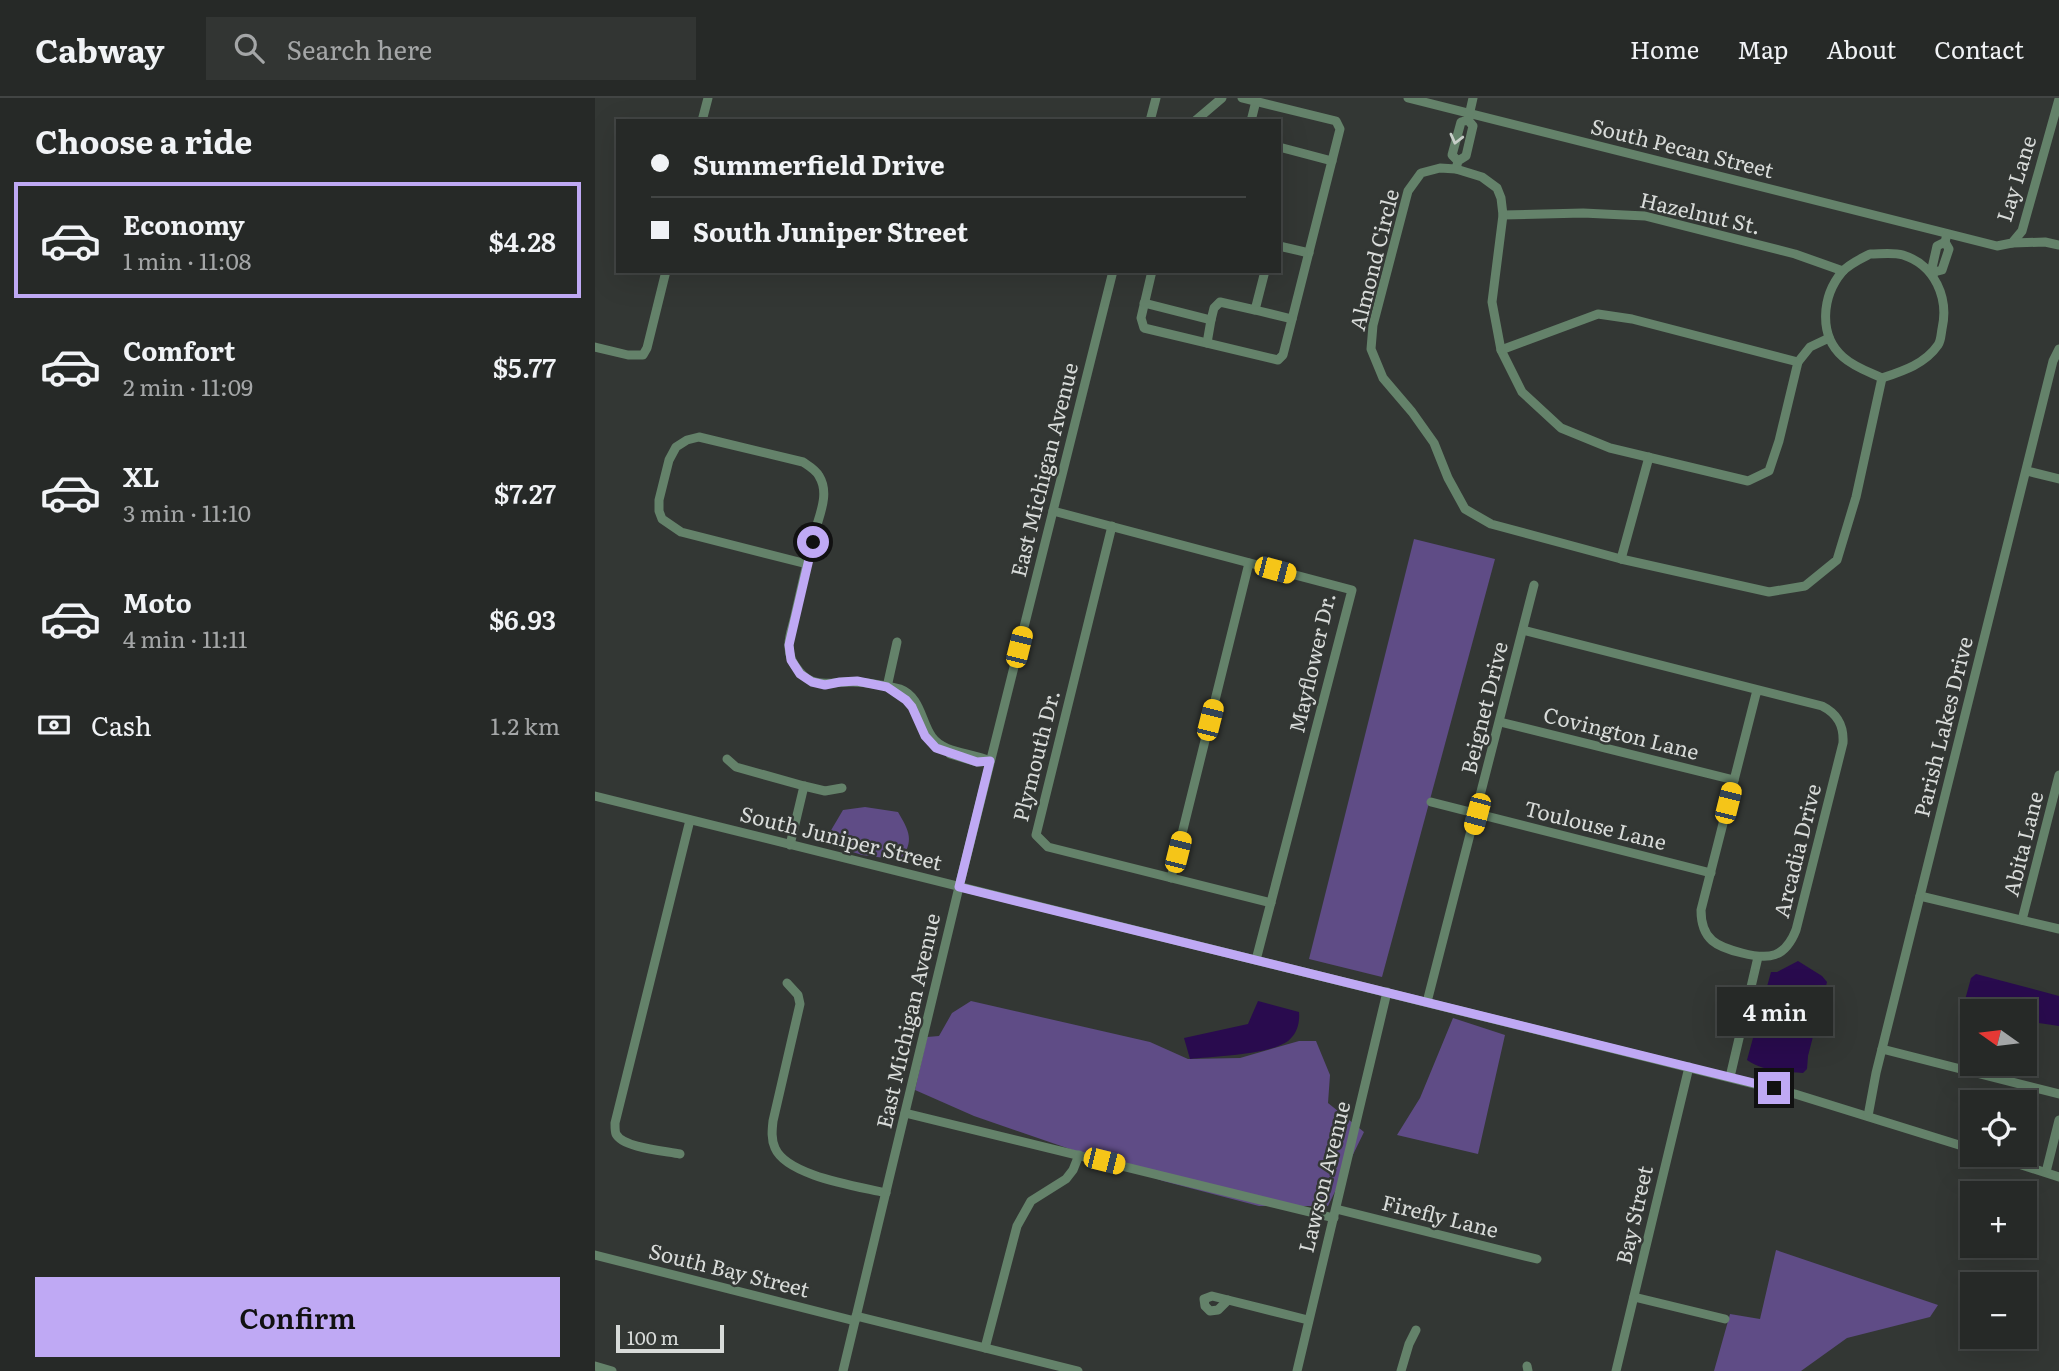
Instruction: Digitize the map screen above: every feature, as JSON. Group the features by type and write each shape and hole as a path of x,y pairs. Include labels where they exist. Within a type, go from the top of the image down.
{"street":[{"path":"703,119 708,98"},
{"path":"1151,119 1156,98"},
{"path":"1197,119 1222,98"},
{"path":"1152,273 1141,318 1145,328 1277,360 1283,355 1340,130 1336,121 1242,98"},
{"name":"South Pecan Street","path":"1408,98 1469,117 1946,238"},
{"path":"1457,165 1452,155 1461,122 1469,117 1473,98"},
{"name":"Lay Lane","path":"1946,238 1997,246 2012,243 2022,231 2059,99"},
{"path":"1252,119 1256,101"},
{"path":"1281,148 1332,161"},
{"name":"Almond Circle","path":"1798,362 1769,471 1748,481 1609,448 1561,428 1522,392 1501,350 1492,302 1503,215 1501,198 1496,188 1482,177 1457,165 1420,173 1408,191 1373,325 1371,349 1383,378 1434,443 1448,478 1465,509 1491,524 1621,559 1769,592 1805,586 1837,560 1856,497 1882,378"},
{"name":"Hazelnut St.","path":"1503,215 1645,216 1795,254 1843,271"},
{"path":"1934,274 1902,255 1870,254 1843,271 1832,287 1825,309 1829,338 1842,356 1882,378 1915,366 1939,344 1945,317 1943,297 1932,268 1937,247 1946,238"},
{"path":"2012,243 2045,242 2059,246"},
{"path":"1281,246 1309,253"},
{"path":"595,347 628,355 643,355 666,273"},
{"name":"East Michigan Avenue","path":"843,1371 959,887 1112,273"},
{"path":"1255,310 1264,273"},
{"path":"1207,343 1214,308 1220,302 1292,320"},
{"path":"1144,303 1211,320"},
{"path":"1501,350 1598,314 1633,319 1798,362 1810,347 1829,338"},
{"name":"Parish Lakes Drive","path":"1868,1116 1876,1073 2053,361 2059,349"},
{"path":"807,564 681,532 662,519 659,500 669,460 676,447 699,437 803,462 814,469 820,477 824,497 789,645 791,660 800,674 812,682 825,685 857,681 901,689 915,702 938,744 990,761"},
{"path":"1621,559 1649,457"},
{"path":"2027,471 2059,479"},
{"name":"Mayflower Dr.","path":"1053,511 1352,590 1257,960"},
{"name":"Plymouth Dr.","path":"1112,526 1036,835 1048,847 1271,904"},
{"path":"1171,878 1249,563"},
{"name":"Beignet Drive","path":"1427,1002 1534,584"},
{"name":"Arcadia Drive","path":"1523,630 1822,706 1838,718 1844,734 1796,930 1785,948 1767,957 1758,957"},
{"path":"887,687 897,642"},
{"path":"1730,1077 1758,957 1717,945 1705,933 1701,910 1757,690"},
{"name":"Covington Lane","path":"1500,722 1734,780"},
{"path":"727,759 736,767 804,786 825,791 842,788"},
{"name":"Abita Lane","path":"2022,920 2059,775"},
{"path":"790,845 804,786"},
{"name":"South Juniper Street","path":"595,796 1730,1077 1795,1094 1960,1145"},
{"name":"Toulouse Lane","path":"1431,802 1711,873"},
{"path":"680,1154 636,1146 618,1137 615,1123 690,820"},
{"path":"1920,896 2059,929"},
{"path":"787,983 798,995 800,1004 773,1121 771,1138 775,1150 794,1168 812,1175 886,1193"},
{"name":"Lawson Avenue","path":"1297,1371 1387,992"},
{"path":"1882,1049 2059,1094"},
{"name":"Bay Street","path":"1616,1371 1689,1068"},
{"name":"Firefly Lane","path":"905,1112 1079,1155 1537,1259"},
{"path":"2046,1172 2059,1120"},
{"path":"985,1348 1017,1226 1031,1201 1066,1179 1079,1155"},
{"path":"2030,1167 2059,1177"},
{"name":"South Bay Street","path":"595,1255 1077,1371"},
{"path":"1634,1297 1725,1319"},
{"path":"1228,1300 1308,1320"},
{"path":"1401,1371 1416,1330"},
{"path":"595,1367 612,1371"}],"shaded area":[{"path":"1414,539 1495,559 1382,977 1309,959"},
{"path":"865,807 898,812 909,836 908,847 900,860 862,855 831,845 830,832 843,810"},
{"path":"1798,961 1827,982 1807,1069 1803,1073 1760,1067 1747,1060 1771,972 1777,972"},
{"path":"1976,974 2059,996 2059,1026 2037,1023 2037,999 1965,999 1971,978"},
{"path":"971,1001 1150,1042 1188,1059 1240,1058 1299,1041 1316,1041 1330,1075 1328,1103 1364,1132 1328,1206 1259,1206 1163,1181 974,1116 915,1090 927,1037 939,1036 952,1013"},
{"path":"1258,1001 1299,1012 1297,1028 1288,1041 1255,1052 1190,1059 1184,1038 1248,1024"},
{"path":"1453,1018 1505,1035 1478,1154 1397,1135 1420,1098"},
{"path":"1776,1250 1938,1305 1930,1317 1847,1338 1801,1371 1714,1371 1730,1314 1760,1319"}],"route":[{"path":"813,542 789,645 791,660 800,674 812,682 825,685 857,681 887,687 912,707 929,743 944,752 977,762 990,761 959,887 1774,1088"}]}
